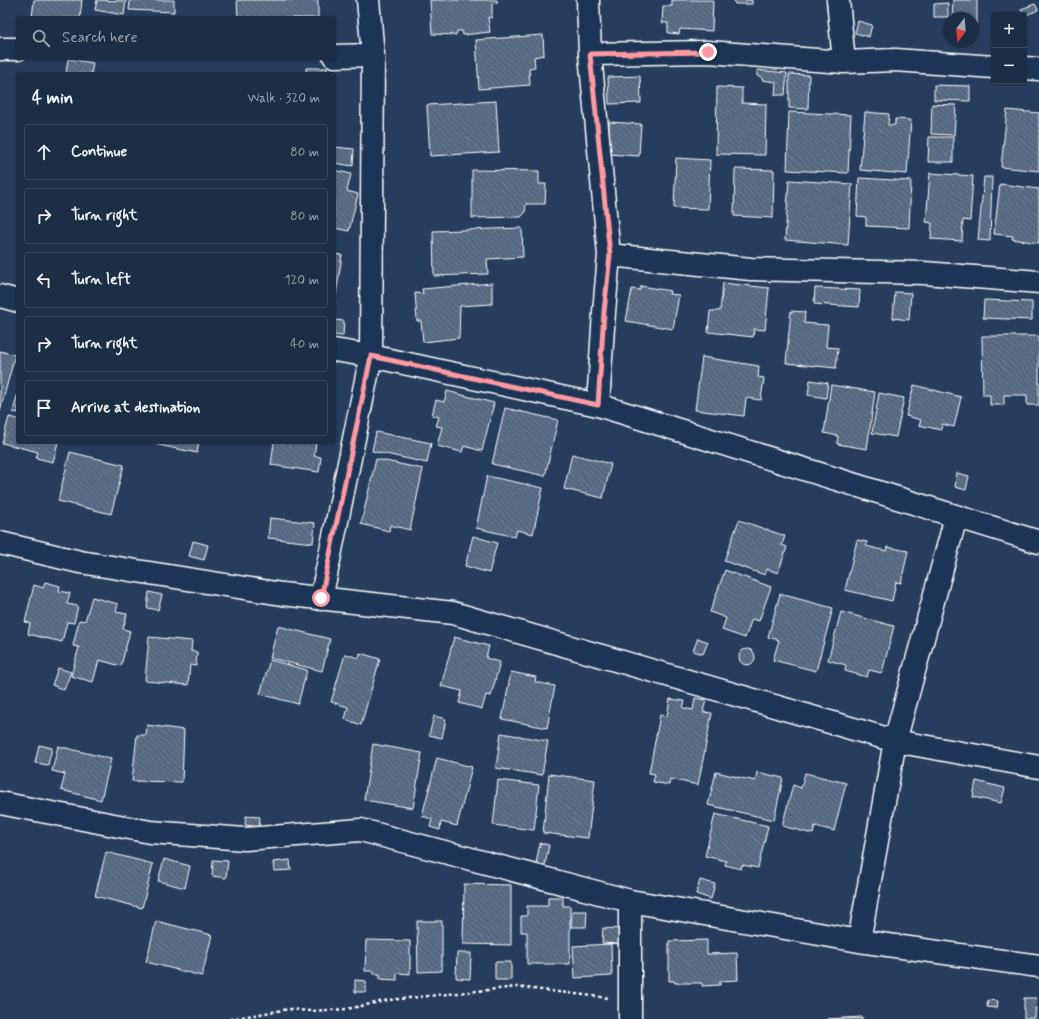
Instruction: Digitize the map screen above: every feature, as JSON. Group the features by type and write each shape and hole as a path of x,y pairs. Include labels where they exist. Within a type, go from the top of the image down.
{"street":[{"path":"321,598 371,356 373,55 368,0"},
{"path":"588,0 590,54 610,255 604,312 598,405"},
{"path":"838,0 844,62"},
{"path":"0,49 16,49"},
{"path":"590,54 708,52 844,62 895,60 991,66"},
{"path":"336,56 373,55"},
{"path":"1027,68 1039,69"},
{"path":"610,255 751,269 924,273 1039,282"},
{"path":"0,296 16,300"},
{"path":"336,350 371,356 598,405 1039,542"},
{"path":"859,941 895,741 956,517"},
{"path":"0,544 80,562 282,594 453,613 895,741 1039,767"},
{"path":"0,803 150,832 245,840 361,830 630,901 859,941 1039,966"},
{"path":"630,901 630,1009"}],"path":[{"path":"230,1019 289,1009 310,1011 346,1009 390,1000 517,987 630,1009"}],"building":[{"path":"34,0 82,0 80,16 32,16"},
{"path":"97,0 126,1 124,15 95,10"},
{"path":"130,0 174,0 174,12 129,10"},
{"path":"237,0 318,0 318,16 238,16"},
{"path":"430,0 497,0 497,3 492,4 492,18 488,17 490,32 463,35 462,31 457,31 456,35 432,34"},
{"path":"672,0 713,0 712,31 680,29 679,34 668,33 668,23 662,23 663,6 672,6"},
{"path":"734,0 752,0 752,4 735,4"},
{"path":"953,0 977,0 977,12 952,12"},
{"path":"948,3 948,12 943,12 943,17 934,17 934,4"},
{"path":"1035,4 1038,10 1027,15 1027,12 1022,12 1021,9"},
{"path":"858,21 872,25 869,37 855,33"},
{"path":"543,35 544,55 534,57 535,67 529,68 530,85 479,89 476,40"},
{"path":"68,60 93,63 91,72 66,72"},
{"path":"306,68 327,68 327,72 306,72"},
{"path":"757,70 787,73 785,95 775,95 776,82 762,80 762,77 757,76"},
{"path":"789,74 809,75 808,109 789,108"},
{"path":"640,76 641,103 609,104 608,77"},
{"path":"934,85 970,86 970,101 934,100"},
{"path":"717,87 742,88 742,103 766,104 765,155 716,154"},
{"path":"496,101 499,152 430,156 427,105"},
{"path":"932,104 956,105 954,135 931,134"},
{"path":"1007,110 1039,113 1039,171 1001,167"},
{"path":"789,112 851,115 848,173 787,170"},
{"path":"865,112 889,114 888,125 895,125 895,119 911,120 907,174 860,170"},
{"path":"609,122 641,124 639,156 608,154"},
{"path":"929,137 953,137 953,162 928,162"},
{"path":"336,147 354,149 353,166 336,163"},
{"path":"676,158 710,160 708,209 674,208"},
{"path":"735,169 774,170 773,218 734,216"},
{"path":"336,170 351,174 347,191 358,194 349,231 336,228"},
{"path":"472,170 539,171 539,184 546,184 545,204 526,204 525,213 521,217 472,218"},
{"path":"930,173 973,176 970,221 963,220 962,241 931,239 932,223 926,222"},
{"path":"984,177 992,177 990,241 978,240"},
{"path":"859,178 911,181 909,228 866,226 866,217 857,216"},
{"path":"789,180 852,184 848,245 785,240"},
{"path":"1000,184 1039,189 1039,243 1012,239 1013,236 994,234"},
{"path":"522,228 523,257 487,259 488,274 434,276 433,231"},
{"path":"336,254 342,255 336,295"},
{"path":"492,283 492,304 460,306 459,338 423,342 421,321 417,321 415,293 423,294 422,289"},
{"path":"723,283 769,288 765,330 754,329 753,337 708,332 710,311 720,311"},
{"path":"641,286 670,291 669,294 679,295 673,329 626,321 632,289 640,290"},
{"path":"815,288 860,290 859,307 814,304"},
{"path":"895,292 911,293 909,320 893,318"},
{"path":"984,300 1032,302 1032,320 983,318"},
{"path":"791,311 805,312 804,323 828,325 826,347 838,348 836,368 786,363"},
{"path":"336,320 344,321 343,336 336,335"},
{"path":"982,336 1039,336 1039,405 1027,405 1027,395 1004,395 1004,405 990,405 990,395 983,395"},
{"path":"0,351 15,355 0,411"},
{"path":"702,357 759,366 758,377 764,378 761,400 746,398 744,416 695,410"},
{"path":"810,380 828,383 826,398 808,395"},
{"path":"831,385 875,392 867,449 837,444 838,436 824,433"},
{"path":"914,385 961,397 954,427 942,424 941,430 919,425 921,420 906,416"},
{"path":"447,391 494,403 482,451 464,446 462,452 437,446 442,427 436,426 439,417 432,415 436,400 444,402"},
{"path":"879,393 904,398 896,437 872,433"},
{"path":"16,400 16,413 13,412"},
{"path":"505,408 558,420 545,476 492,464"},
{"path":"9,417 16,419 16,444 58,444 53,462 36,458 38,452 2,443"},
{"path":"376,432 431,443 427,463 372,451"},
{"path":"154,444 199,444 197,453"},
{"path":"274,444 316,444 314,456 321,457 319,472 271,465"},
{"path":"70,452 124,465 111,514 58,501"},
{"path":"572,454 611,464 603,498 564,489"},
{"path":"376,459 423,469 410,530 390,525 389,531 361,524"},
{"path":"957,473 969,476 966,490 955,487"},
{"path":"487,476 543,488 533,534 517,530 515,537 476,528"},
{"path":"270,518 315,523 313,543 268,538"},
{"path":"739,520 785,536 782,545 787,547 778,573 767,569 765,575 724,561"},
{"path":"473,536 497,543 489,573 465,566"},
{"path":"857,540 867,542 866,546 886,551 887,547 908,551 901,583 896,582 892,601 845,590"},
{"path":"193,541 208,545 204,560 189,556"},
{"path":"725,570 771,587 759,621 752,619 745,638 722,630 726,618 710,612"},
{"path":"45,582 60,586 59,591 70,593 67,604 78,606 74,623 67,622 62,642 28,634 30,623 25,622 34,585 43,588"},
{"path":"149,592 162,595 158,610 147,608"},
{"path":"780,594 833,608 816,671 773,660 779,640 768,637"},
{"path":"92,597 118,604 116,612 127,614 123,629 130,631 121,666 99,660 93,682 71,676 79,647 73,646 79,620 85,621"},
{"path":"841,612 894,626 882,673 869,670 867,677 845,671 846,665 828,660"},
{"path":"278,626 330,639 322,671 270,658"},
{"path":"149,637 192,641 191,651 197,652 196,666 190,665 188,685 145,681"},
{"path":"454,637 489,646 486,658 500,662 491,696 486,695 482,709 459,703 462,691 441,686"},
{"path":"698,638 708,642 703,654 693,651"},
{"path":"744,649 750,649 755,654 753,663 750,665 744,665 739,660 739,654"},
{"path":"360,653 380,659 361,725 345,719 348,707 331,702 345,654 359,658"},
{"path":"270,660 307,670 298,704 260,694"},
{"path":"58,668 71,672 64,690 52,685"},
{"path":"511,672 536,677 535,682 555,686 547,728 502,719"},
{"path":"695,698 706,700 703,712 712,713 698,785 670,779 669,785 653,782 655,774 649,773 660,715 667,716 670,699 685,701 683,708 693,710"},
{"path":"434,716 446,719 442,738 429,735"},
{"path":"147,725 184,730 182,782 132,781 137,735 146,735"},
{"path":"501,733 548,741 542,775 496,768"},
{"path":"373,744 422,753 413,808 364,800"},
{"path":"39,745 52,748 48,765 35,763"},
{"path":"58,746 111,759 101,800 61,790 65,774 52,771"},
{"path":"437,758 472,767 457,826 441,822 440,830 430,827 432,819 422,816"},
{"path":"716,772 755,781 757,772 783,778 774,820 708,805"},
{"path":"805,773 846,783 834,831 815,826 813,834 782,826 793,785 801,788"},
{"path":"549,774 595,780 588,838 543,833"},
{"path":"498,780 539,785 534,830 493,825"},
{"path":"976,781 1005,788 1001,803 973,797"},
{"path":"715,814 768,826 758,868 742,865 741,869 725,865 726,861 705,856"},
{"path":"246,816 260,817 259,827 245,825"},
{"path":"540,843 549,845 545,865 536,864"},
{"path":"106,852 153,864 142,908 95,896"},
{"path":"164,859 190,866 185,888 158,881"},
{"path":"213,860 228,861 226,878 212,876"},
{"path":"290,860 291,870 274,871 273,862"},
{"path":"700,880 715,884 711,899 696,894"},
{"path":"464,884 511,885 511,945 463,944"},
{"path":"548,897 563,897 563,906 570,906 570,964 527,964 527,932 521,932 521,916 527,916 527,906 548,906"},
{"path":"572,911 587,911 586,927 571,927"},
{"path":"156,921 212,935 202,976 146,962"},
{"path":"417,921 442,921 442,971 418,972"},
{"path":"603,928 621,929 620,944 602,943"},
{"path":"366,940 410,941 410,974 397,973 397,980 380,979 380,974 374,974 374,971 365,971"},
{"path":"707,940 707,954 737,953 738,980 720,981 720,985 702,986 702,983 675,983 674,981 669,981 669,941"},
{"path":"611,944 612,976 575,978 573,946"},
{"path":"457,953 471,953 470,979 456,978"},
{"path":"495,962 511,962 511,980 495,980"},
{"path":"355,980 366,981 366,992 355,992"},
{"path":"1024,998 1036,998 1035,1018 1024,1018"},
{"path":"988,1000 998,1001 997,1008 987,1007"},
{"path":"862,1017 862,1019 828,1019"}],"route":[{"path":"321,598 371,356 598,405 604,312 610,255 590,54 708,52"}]}
